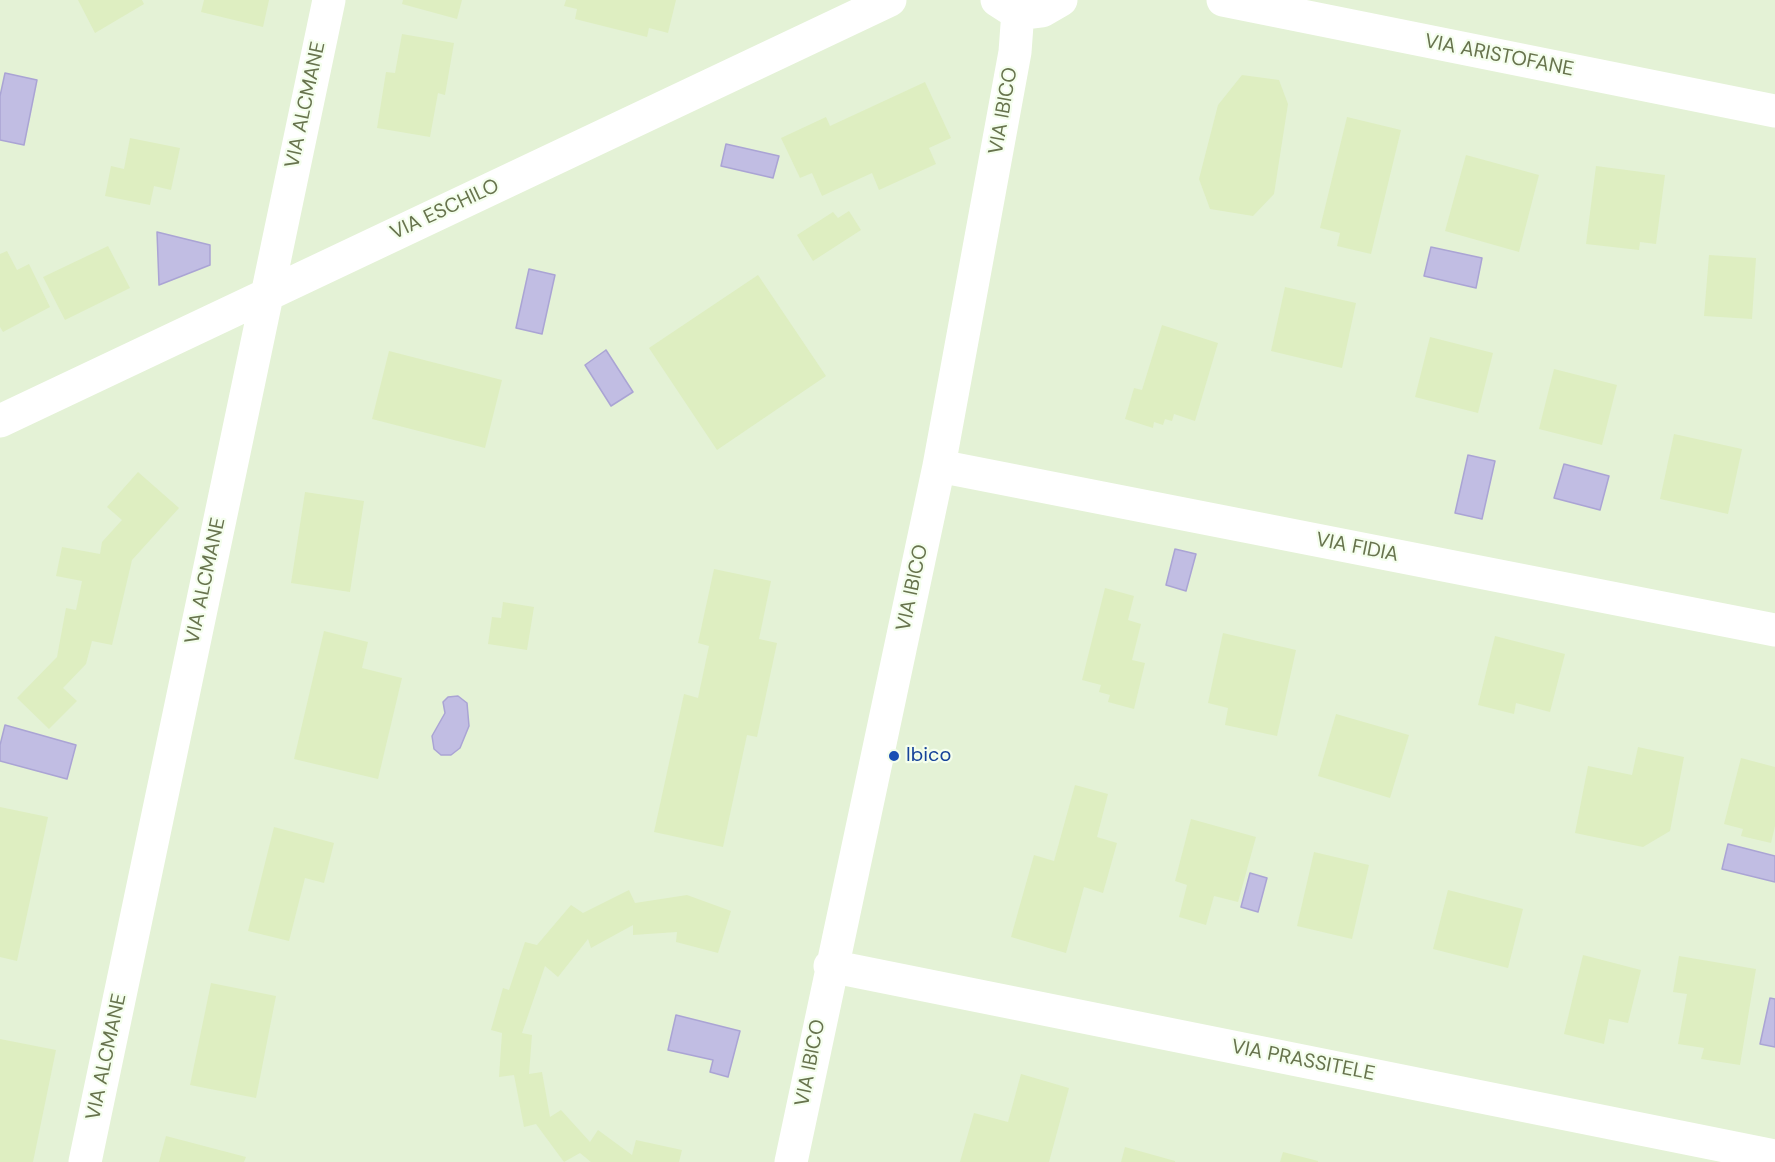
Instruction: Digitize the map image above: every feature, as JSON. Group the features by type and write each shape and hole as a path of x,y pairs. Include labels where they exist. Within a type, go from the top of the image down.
{"street":[{"name":"VIA ALCMANE","path":"85,1162 329,0"},
{"name":"VIA ESCHILO","path":"0,421 890,0"},
{"path":"1007,5 1042,11 1061,0"},
{"name":"VIA ARISTOFANE","path":"1223,0 1775,111"},
{"name":"VIA IBICO","path":"791,1162 939,466 1015,52 1007,5"},
{"name":"VIA FIDIA","path":"939,466 1775,630"},
{"name":"VIA PRASSITELE","path":"831,966 1775,1156"}],"shaded area":[{"path":"0,0 1775,0 1775,1162 0,1162"},
{"path":"5,73 37,80 24,145 0,140 0,96"},
{"path":"726,144 779,156 773,178 721,166"},
{"path":"157,232 210,245 210,265 159,285"},
{"path":"1431,247 1482,258 1476,288 1424,276"},
{"path":"529,269 555,275 542,334 516,328"},
{"path":"606,350 633,392 611,406 585,365"},
{"path":"1468,455 1495,461 1482,519 1455,513"},
{"path":"1564,464 1609,476 1600,510 1554,498"},
{"path":"1175,549 1196,554 1186,591 1166,585"},
{"path":"458,696 467,703 469,726 460,748 451,755 441,755 434,749 432,736 445,713 443,702 448,697"},
{"path":"5,725 76,745 67,779 0,761 0,745"},
{"path":"1728,844 1775,856 1775,882 1722,869"},
{"path":"1250,873 1267,878 1258,912 1241,907"},
{"path":"1770,998 1775,999 1775,1047 1760,1044"},
{"path":"676,1015 740,1031 728,1077 710,1072 713,1060 668,1050"}],"building":[{"path":"78,0 142,0 144,4 95,33"},
{"path":"204,0 269,0 263,27 201,12"},
{"path":"403,0 462,0 457,19 402,4"},
{"path":"566,0 676,0 668,33 649,28 647,37 575,19 577,9 564,6"},
{"path":"402,34 454,43 445,95 438,93 430,137 377,128 386,72 395,73"},
{"path":"1242,75 1279,80 1288,104 1274,194 1253,216 1210,209 1199,179 1218,105"},
{"path":"925,82 951,138 929,148 936,164 879,190 872,173 822,196 812,173 800,178 781,138 826,117 830,126"},
{"path":"1347,117 1401,130 1371,254 1337,246 1340,233 1320,228"},
{"path":"130,138 180,148 171,190 154,186 150,205 105,196 111,166 124,169"},
{"path":"1466,155 1539,175 1519,252 1445,231"},
{"path":"1596,166 1665,175 1656,244 1640,242 1639,250 1586,244"},
{"path":"849,211 861,230 813,261 797,235 833,212 838,218"},
{"path":"108,246 130,288 65,320 43,277"},
{"path":"7,251 17,270 29,264 50,307 3,332 0,327 0,254"},
{"path":"1709,255 1756,258 1752,319 1704,316"},
{"path":"758,275 826,376 717,450 649,348"},
{"path":"1285,287 1356,303 1342,368 1271,351"},
{"path":"1162,325 1218,343 1195,421 1174,414 1172,421 1165,419 1163,425 1154,422 1153,428 1125,419 1134,388 1142,390"},
{"path":"1430,337 1493,353 1478,413 1415,397"},
{"path":"389,351 502,380 485,448 372,419"},
{"path":"1554,369 1617,385 1602,445 1539,429"},
{"path":"1674,434 1742,449 1728,514 1660,499"},
{"path":"138,472 179,508 132,560 112,645 92,641 86,664 63,688 77,701 49,729 17,698 57,657 66,608 76,610 82,581 56,576 62,547 100,554 102,542 122,520 107,507"},
{"path":"305,492 364,501 350,592 291,583"},
{"path":"714,569 771,581 759,639 777,643 757,737 747,735 723,847 654,832 684,694 698,698 709,646 698,643"},
{"path":"1105,588 1134,596 1128,620 1141,624 1132,660 1145,663 1134,709 1108,702 1110,695 1099,692 1101,685 1082,680"},
{"path":"503,602 534,607 527,650 488,644 492,617 501,618"},
{"path":"324,631 368,642 362,668 402,678 378,779 294,759"},
{"path":"1223,633 1296,650 1277,736 1225,725 1228,708 1208,703"},
{"path":"1495,636 1565,654 1550,712 1516,703 1514,714 1478,705"},
{"path":"1336,714 1409,735 1390,798 1318,776"},
{"path":"1638,747 1684,757 1670,831 1643,847 1575,833 1588,766 1632,775"},
{"path":"1741,758 1775,767 1775,826 1771,843 1741,836 1743,829 1724,824"},
{"path":"1075,785 1108,794 1097,837 1117,843 1103,893 1084,887 1066,953 1011,937 1034,855 1054,861"},
{"path":"0,807 48,817 17,961 0,957"},
{"path":"1191,819 1256,837 1238,902 1214,896 1206,925 1179,917 1187,885 1175,881"},
{"path":"274,827 334,843 324,883 305,878 289,941 248,931"},
{"path":"1314,852 1369,865 1352,939 1297,926"},
{"path":"629,890 635,903 687,895 731,911 718,953 676,942 677,932 633,935 633,925 591,948 588,939 558,977 545,966 522,1033 532,1035 529,1074 542,1072 550,1117 561,1110 590,1142 598,1130 632,1155 636,1140 682,1150 679,1162 591,1162 580,1153 564,1162 536,1124 524,1127 514,1075 499,1077 502,1033 491,1030 503,988 509,990 525,942 537,945 571,905 583,913"},
{"path":"1448,890 1523,909 1508,968 1433,949"},
{"path":"1583,955 1641,970 1628,1023 1609,1019 1604,1044 1564,1034"},
{"path":"1679,956 1756,969 1740,1065 1701,1059 1704,1048 1678,1044 1687,994 1673,992"},
{"path":"211,983 276,996 256,1098 190,1085"},
{"path":"0,1039 56,1050 33,1162 0,1162"},
{"path":"1021,1074 1069,1088 1049,1162 960,1162 974,1113 1008,1122"},
{"path":"166,1136 246,1157 244,1162 159,1162"},
{"path":"1125,1147 1175,1161 1175,1162 1121,1162"},
{"path":"1283,1152 1318,1161 1318,1162 1280,1162"}],"place":[{"name":"Ibico","path":"894,756"}]}
